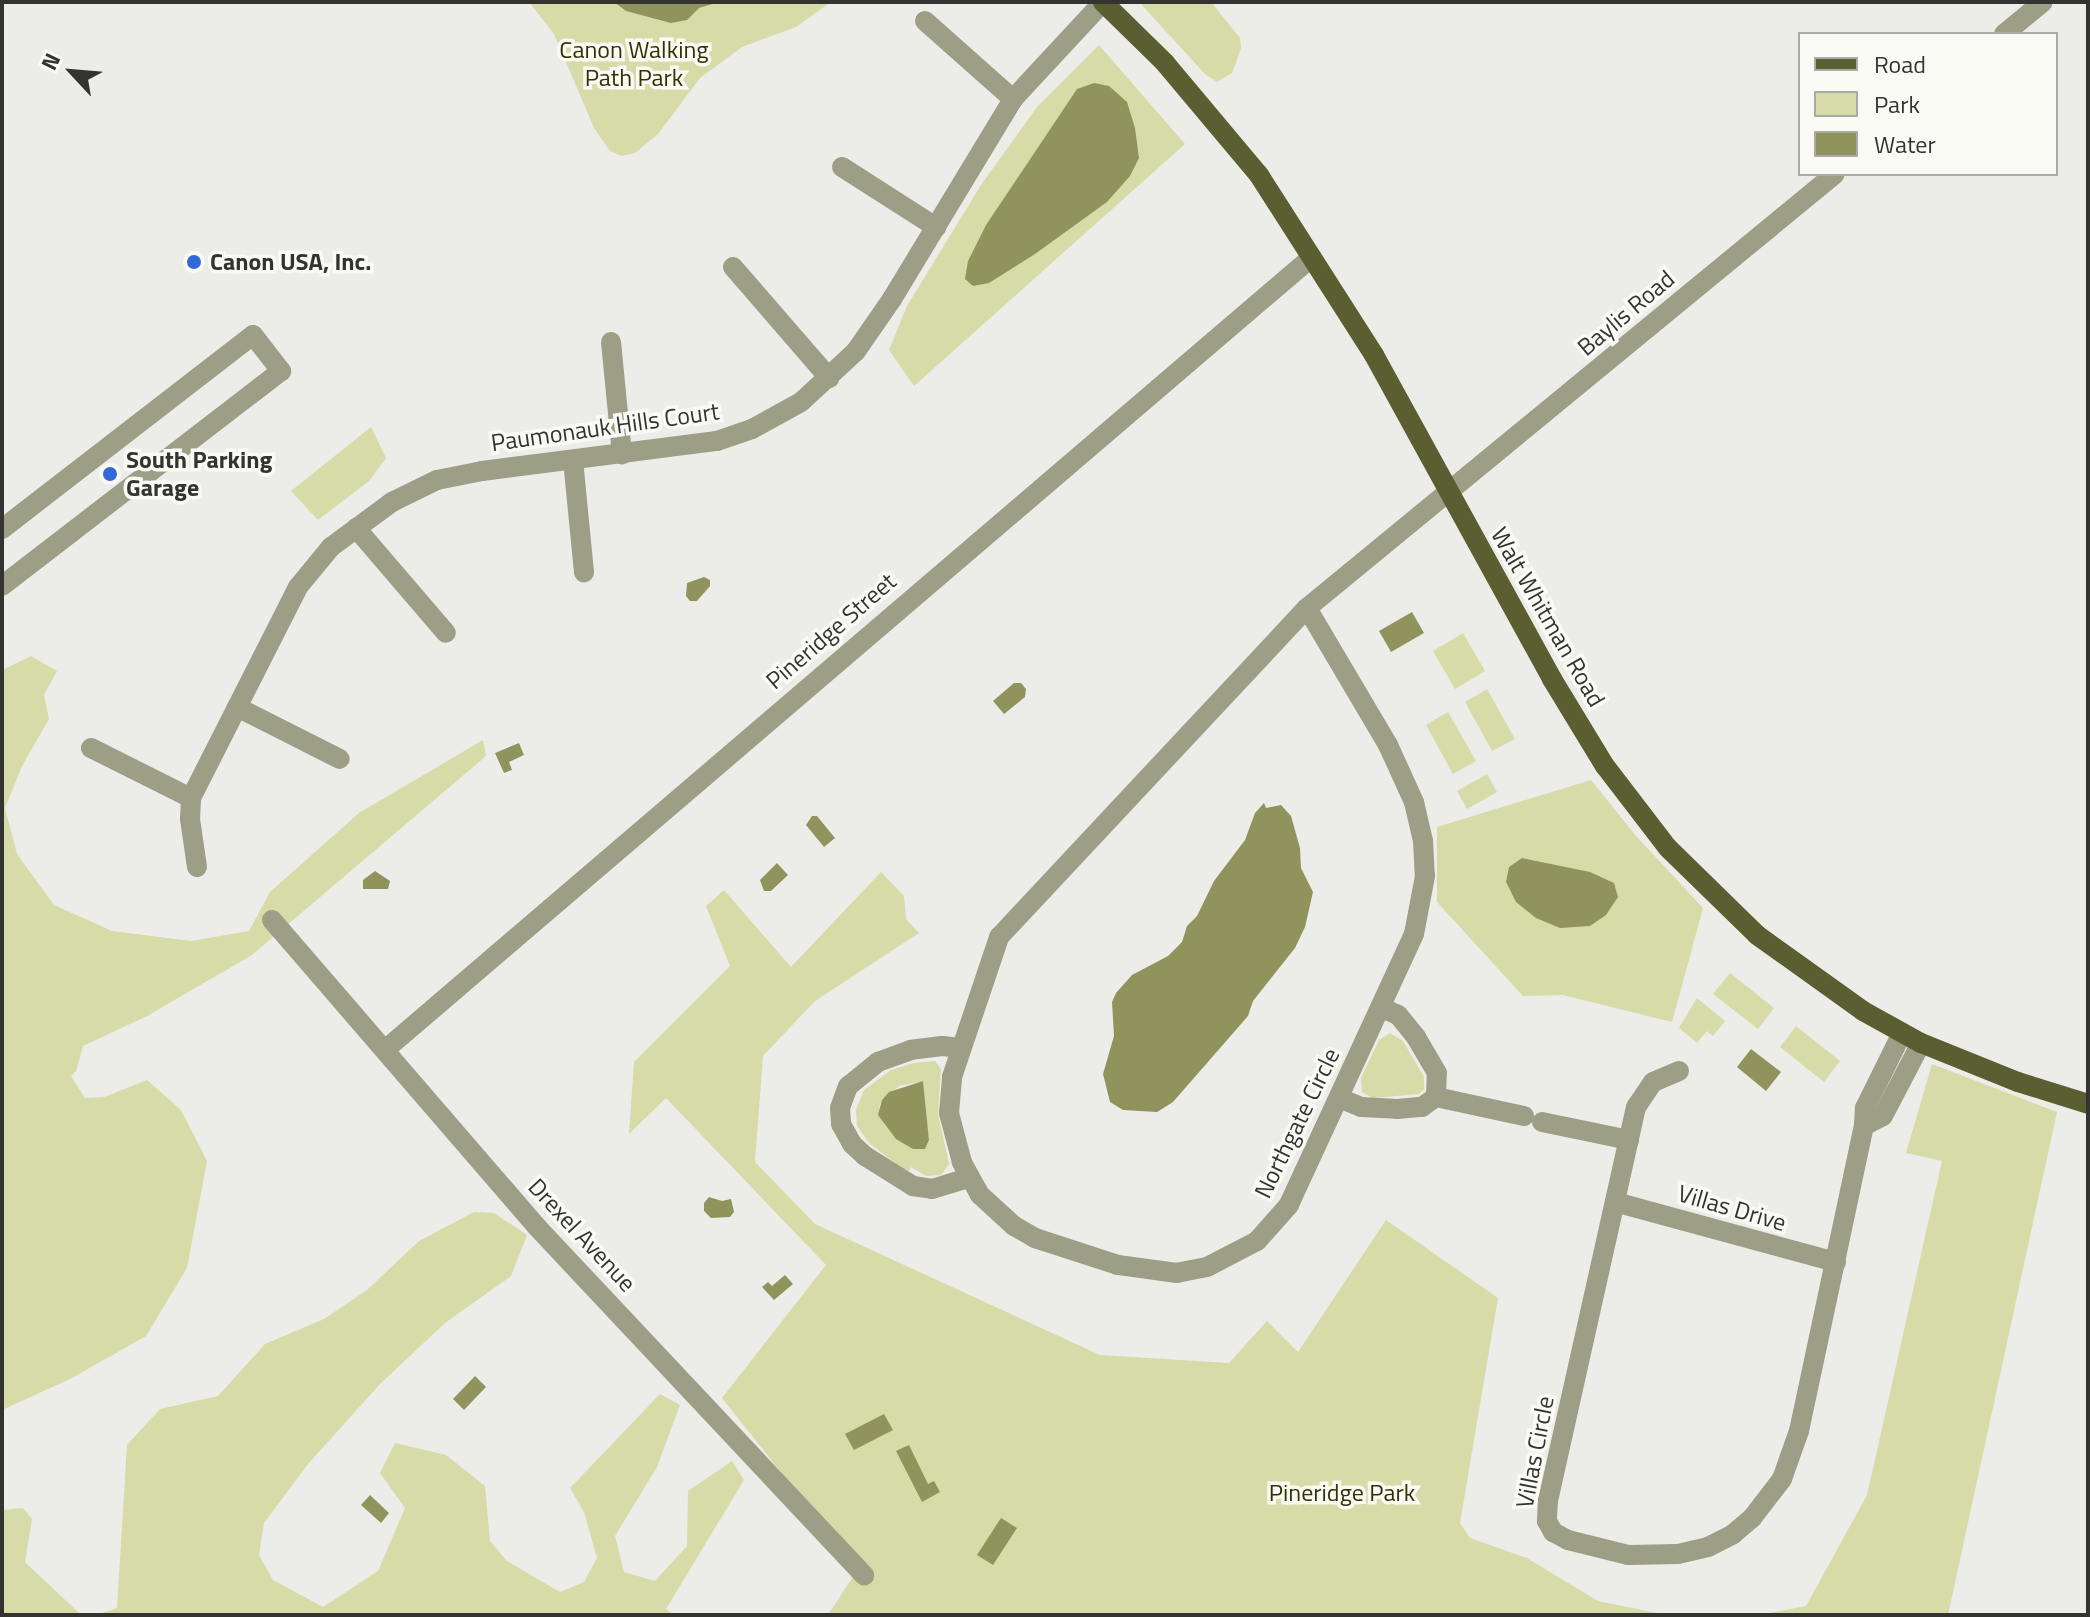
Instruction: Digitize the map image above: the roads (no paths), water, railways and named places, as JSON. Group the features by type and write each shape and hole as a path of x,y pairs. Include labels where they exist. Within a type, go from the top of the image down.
{"main road":[{"name":"Walt Whitman Road","path":"1103,2 1165,63 1240,151 1312,257 1374,355 1552,679 1605,766 1668,848 1757,935 1826,987 1921,1043 2018,1082 2088,1104"}],"street":[{"name":"Paumonauk Hills Court","path":"197,867 190,819 191,798 298,587 331,547 392,502 437,480 482,471 717,441 752,429 801,402 856,351 1013,99 1103,2"},
{"path":"2006,32 2043,2"},
{"path":"925,21 1013,99"},
{"path":"842,167 936,227"},
{"name":"Baylis Road","path":"1449,492 1833,176"},
{"name":"Pineridge Street","path":"386,1049 892,613 1312,257"},
{"path":"733,267 829,378"},
{"path":"2,529 253,335 281,371 2,586"},
{"path":"611,342 622,454"},
{"path":"573,460 584,572"},
{"name":"Northgate Circle","path":"1307,608 1404,776 1423,841 1423,900 1414,934 1289,1205 1274,1226 1233,1257 1207,1267 1177,1273 1143,1270 1076,1254 1014,1226 993,1209 969,1178 957,1150 949,1113 952,1077 988,960 999,937 1016,915 1307,608 1449,492"},
{"path":"356,528 446,633"},
{"path":"237,707 340,759"},
{"path":"91,748 191,798"},
{"name":"Drexel Avenue","path":"272,920 537,1227 864,1575"},
{"path":"1382,1008 1398,1015 1416,1037 1437,1073 1436,1097"},
{"name":"Villas Circle","path":"1679,1071 1653,1082 1636,1107 1548,1500 1547,1521 1553,1532 1568,1540 1628,1555 1678,1554 1708,1547 1733,1534 1770,1498 1792,1457 1870,1092 1902,1033"},
{"path":"1864,1126 1883,1116 1921,1043"},
{"path":"961,1048 942,1046 911,1050 878,1062 848,1086 840,1108 841,1124 852,1144 865,1156 913,1186 932,1189 969,1178"},
{"path":"1339,1098 1361,1107 1397,1109 1422,1107 1436,1097 1629,1140"},
{"name":"Villas Drive","path":"1615,1202 1836,1262"}],"water":[{"path":"614,2 719,2 699,8 687,20 671,23 626,11"},
{"path":"1094,83 1109,86 1127,102 1139,158 1130,176 1107,202 1035,254 989,283 973,286 965,279 968,261 986,225 1077,89"},
{"path":"704,577 710,580 710,586 697,601 690,601 686,596 687,583"},
{"path":"1412,612 1424,633 1391,652 1379,631"},
{"path":"1014,683 1021,683 1026,689 1025,697 1004,714 993,701"},
{"path":"519,743 524,755 509,762 512,770 504,773 495,753"},
{"path":"1264,803 1266,808 1281,805 1291,816 1300,848 1301,868 1313,892 1305,927 1295,948 1253,1001 1248,1016 1173,1102 1157,1112 1123,1110 1110,1102 1103,1074 1114,1036 1112,1002 1116,993 1132,975 1168,956 1182,942 1187,926 1197,916 1214,881 1245,840 1255,813"},
{"path":"812,816 817,816 835,838 824,847 806,825"},
{"path":"1522,858 1590,872 1614,883 1618,897 1606,915 1590,926 1560,928 1536,918 1516,902 1506,882 1509,867"},
{"path":"777,863 788,875 771,891 764,891 760,880"},
{"path":"375,871 390,881 388,889 363,889 363,880"},
{"path":"1751,1049 1781,1072 1766,1091 1737,1067"},
{"path":"923,1081 929,1140 925,1149 913,1149 896,1139 878,1115 882,1100 889,1092"},
{"path":"709,1197 722,1201 731,1199 734,1212 730,1217 711,1218 704,1211 704,1203"},
{"path":"785,1275 793,1284 774,1300 762,1287 768,1282 772,1286"},
{"path":"475,1376 486,1387 464,1410 453,1399"},
{"path":"884,1414 893,1430 854,1450 845,1434"},
{"path":"909,1445 928,1484 934,1481 940,1492 922,1502 896,1451"},
{"path":"370,1495 389,1513 381,1523 361,1505"},
{"path":"1001,1518 1017,1528 993,1565 977,1555"}],"place":[{"name":"Canon USA, Inc.","path":"194,262"},
{"name":"South Parking Garage","path":"110,474"}],"park label":[{"name":"Canon Walking Path Park","path":"634,64"},
{"name":"Pineridge Park","path":"1342,1493"}]}
